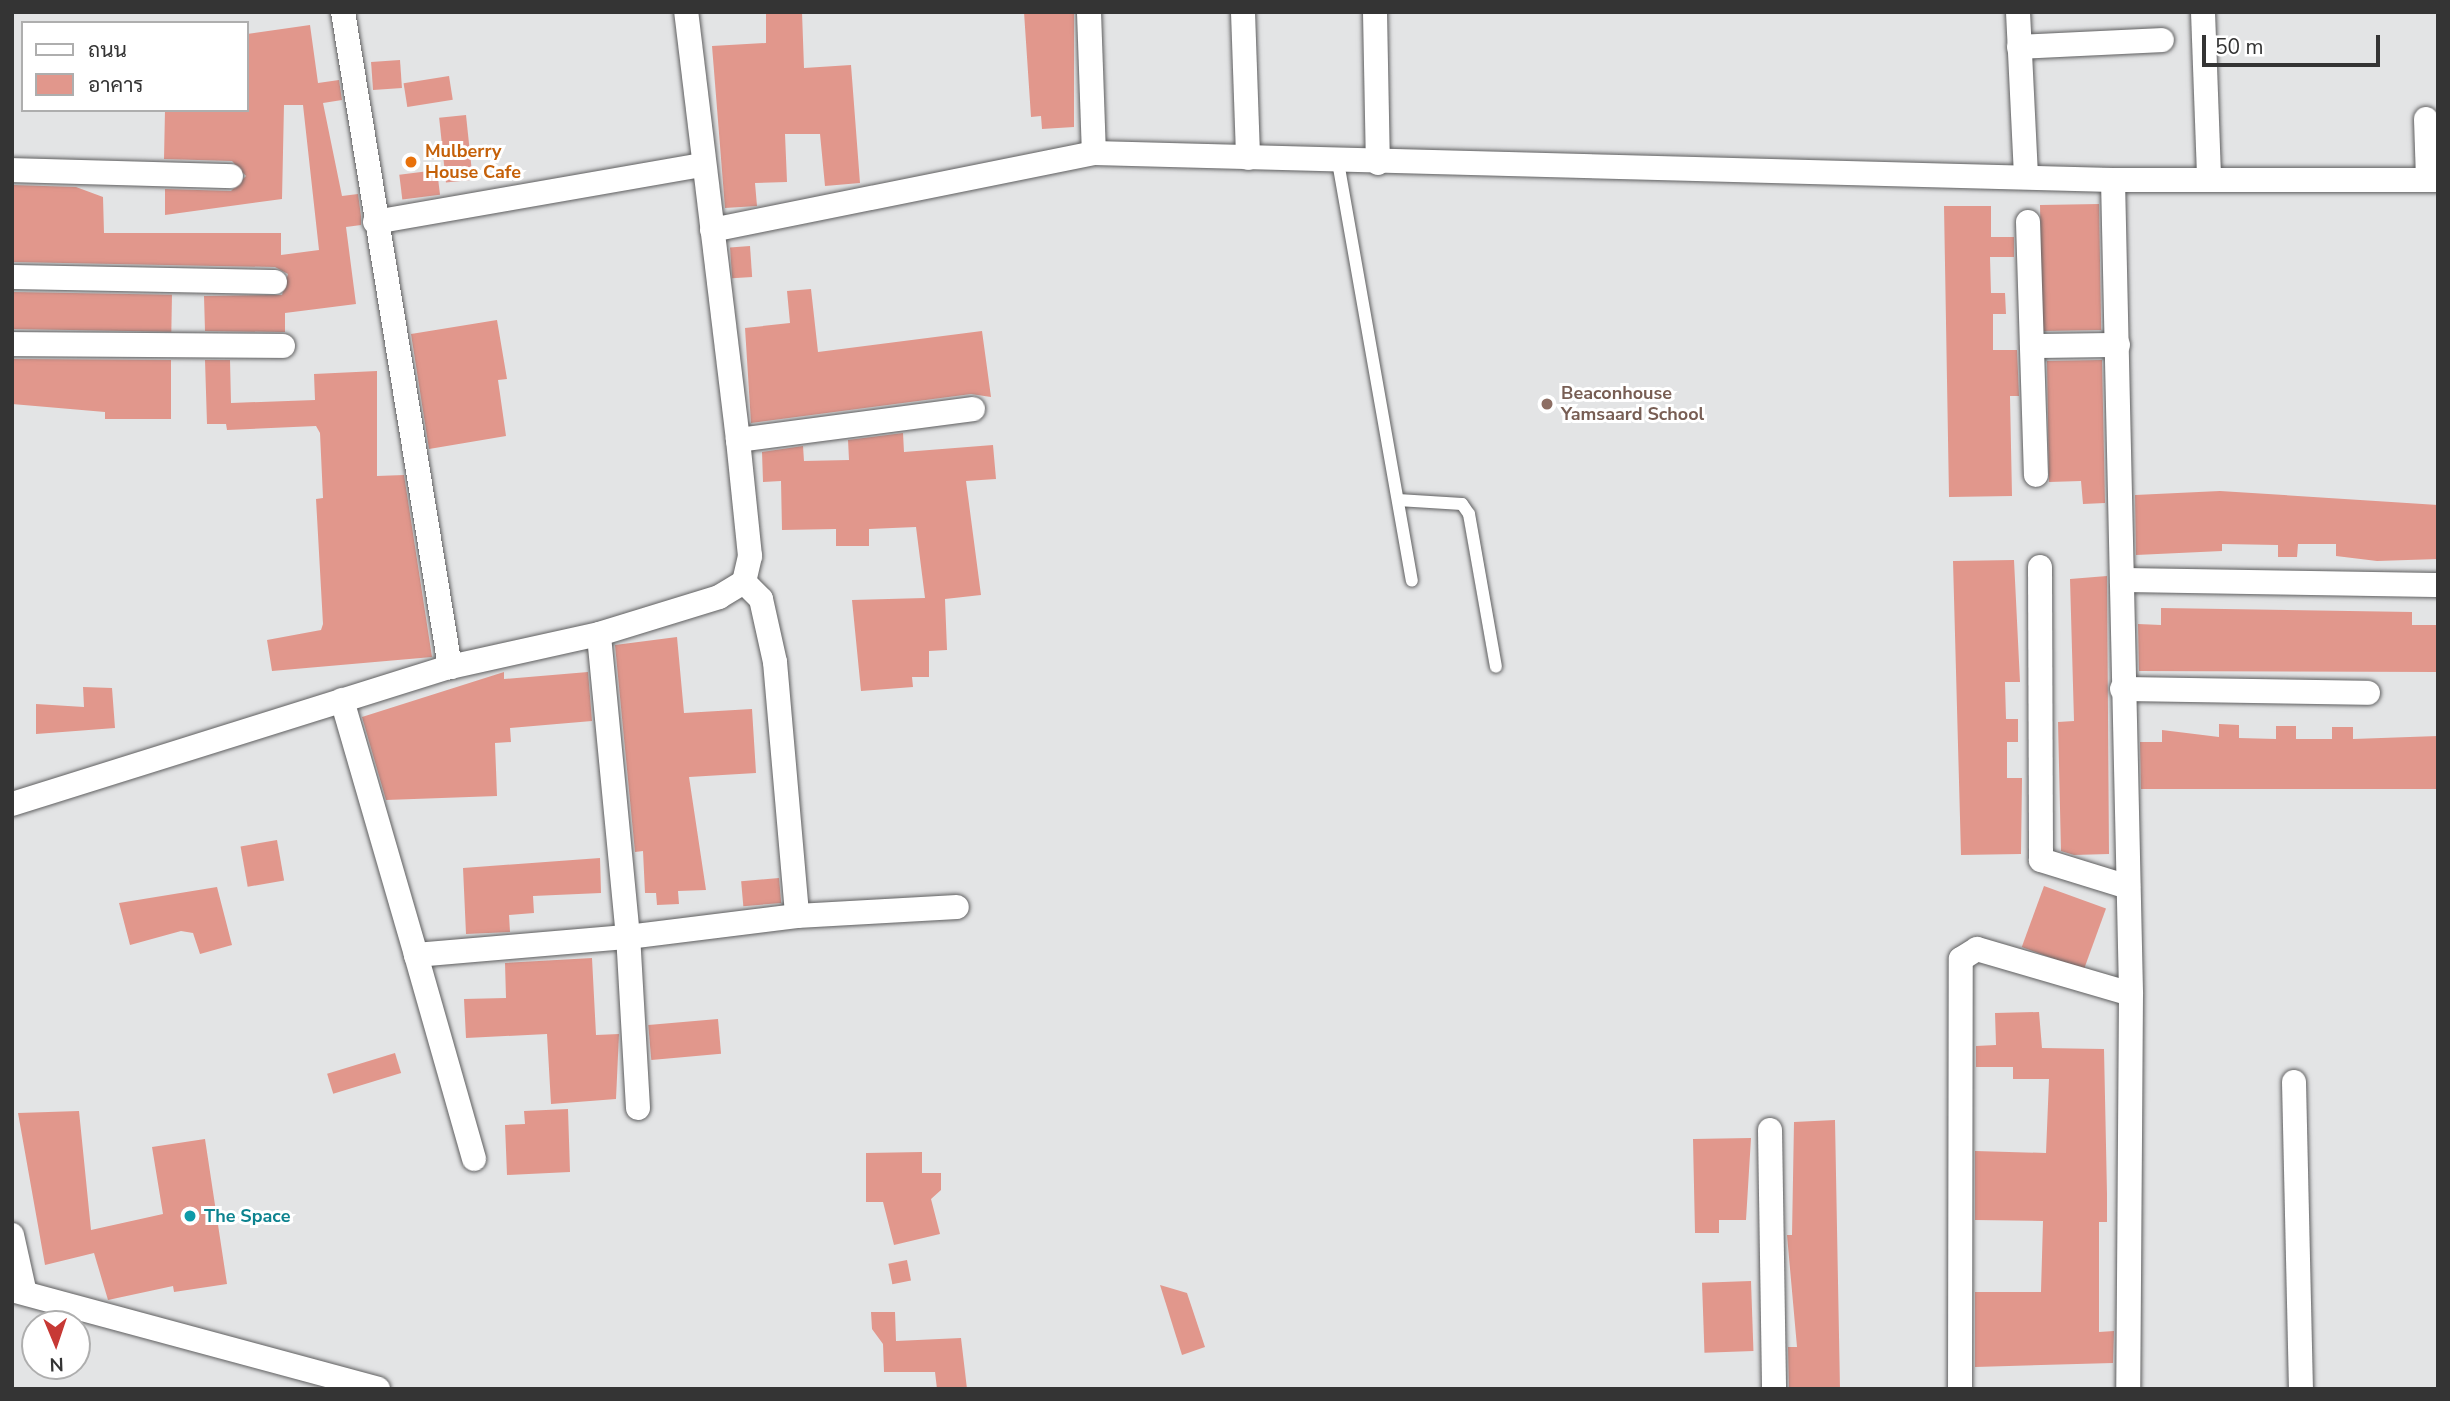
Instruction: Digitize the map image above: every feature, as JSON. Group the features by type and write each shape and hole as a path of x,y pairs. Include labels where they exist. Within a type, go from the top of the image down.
{"street":[{"path":"342,12 450,667"},
{"path":"12,804 450,667 599,634 719,597 744,582 750,556 712,230 700,165 686,12"},
{"path":"1089,12 1094,153"},
{"path":"1243,12 1248,158"},
{"path":"1375,12 1378,163"},
{"path":"2018,12 2026,176"},
{"path":"2203,12 2209,179"},
{"path":"2019,47 2162,40"},
{"path":"712,230 1094,153 1338,162 2113,180 2433,179 2426,118"},
{"path":"375,222 700,165"},
{"path":"12,170 231,176"},
{"path":"2113,180 2122,689 2131,994 2128,1389"},
{"path":"2028,222 2036,475"},
{"path":"12,277 275,282"},
{"path":"12,344 283,346"},
{"path":"2032,346 2118,345"},
{"path":"738,440 973,409"},
{"path":"2040,567 2041,860 2128,887"},
{"path":"2122,580 2438,585"},
{"path":"744,582 761,599 775,662 797,916"},
{"path":"599,634 628,937 638,1108"},
{"path":"2122,689 2368,693"},
{"path":"342,700 474,1159"},
{"path":"416,955 628,937 797,916 957,907"},
{"path":"1960,1389 1961,959 1977,949 2131,994"},
{"path":"2294,1082 2301,1389"},
{"path":"1770,1130 1774,1389"},
{"path":"12,1235 18,1289 378,1389"}],"lane":[{"path":"1338,162 1412,582"},
{"path":"1398,500 1462,504 1469,514 1496,667"}],"building":[{"path":"766,12 802,12 804,68 851,65 860,183 825,186 820,134 785,134 787,182 755,183 757,206 725,208 712,46 766,43"},
{"path":"1024,12 1074,12 1074,127 1042,129 1041,116 1031,117"},
{"path":"310,25 318,83 339,80 342,100 323,103 342,196 358,194 361,225 346,227 356,304 285,313 285,332 205,331 204,296 282,295 288,274 275,267 12,262 12,185 76,187 103,197 104,233 281,233 281,255 319,250 303,105 284,105 282,199 165,215 165,189 231,191 246,176 232,161 164,159 165,112 248,112 248,34"},
{"path":"400,60 402,88 373,90 371,62"},
{"path":"449,76 453,100 407,107 404,83"},
{"path":"466,115 473,180 446,182 439,118"},
{"path":"437,170 440,195 402,199 399,175"},
{"path":"2099,204 2101,330 2042,331 2040,205"},
{"path":"1944,206 1991,206 1991,237 2014,237 2014,257 1990,257 1991,293 2005,293 2006,314 1993,314 1993,350 2017,350 2019,396 2010,396 2012,496 1949,497"},
{"path":"750,246 752,277 732,278 730,247"},
{"path":"811,289 818,352 982,331 991,397 971,394 751,423 745,328 790,323 787,291"},
{"path":"12,292 172,295 171,332 12,329"},
{"path":"497,320 507,379 498,380 506,436 429,449 411,334"},
{"path":"12,359 171,360 171,419 105,419 105,412 12,404"},
{"path":"205,360 230,360 231,403 315,400 314,374 377,371 377,476 404,475 432,657 272,671 267,640 321,630 323,624 316,499 323,498 320,433 316,426 227,430 226,424 207,424"},
{"path":"2102,360 2105,503 2083,504 2081,481 2049,482 2047,361"},
{"path":"903,433 904,452 993,445 996,479 966,481 981,595 945,599 947,650 929,651 929,677 912,677 913,687 861,691 852,600 925,598 916,527 869,529 869,546 836,546 836,529 782,530 781,481 763,482 762,452 803,446 804,461 849,460 848,440"},
{"path":"2220,491 2438,505 2438,559 2377,561 2336,556 2336,544 2298,544 2297,557 2278,557 2278,545 2222,544 2222,551 2136,555 2135,495"},
{"path":"2014,560 2020,682 2005,682 2006,719 2018,719 2018,742 2007,742 2007,778 2022,778 2021,854 1961,855 1953,561"},
{"path":"2107,576 2109,854 2074,855 2061,851 2058,722 2074,721 2070,579"},
{"path":"2161,608 2412,612 2412,625 2438,625 2438,672 2139,671 2138,624 2161,625"},
{"path":"677,637 684,713 752,709 756,773 689,777 706,890 678,891 679,904 657,905 656,893 645,893 643,851 635,852 615,645"},
{"path":"504,672 504,679 588,672 592,721 510,728 511,742 495,743 497,796 386,800 362,717"},
{"path":"83,687 112,688 115,728 36,734 36,704 84,707"},
{"path":"2219,724 2239,725 2239,738 2276,739 2276,726 2296,726 2296,739 2332,739 2332,727 2353,727 2353,739 2438,736 2438,789 2141,789 2140,742 2162,742 2162,730 2219,737"},
{"path":"277,840 284,880 248,887 241,846"},
{"path":"600,858 601,893 533,896 534,913 509,915 510,932 466,934 463,868"},
{"path":"779,878 781,903 743,906 741,881"},
{"path":"2044,886 2106,909 2084,970 2022,947"},
{"path":"217,887 232,945 200,954 193,933 181,931 130,945 119,903"},
{"path":"592,958 596,1035 619,1034 616,1099 551,1104 547,1034 466,1038 464,999 506,998 505,963"},
{"path":"2039,1012 2042,1048 2104,1049 2107,1222 2099,1222 2099,1332 2114,1331 2113,1363 1975,1367 1975,1292 2041,1292 2043,1221 1975,1220 1975,1151 2046,1153 2049,1079 2013,1079 2013,1067 1976,1067 1976,1046 1996,1045 1995,1013"},
{"path":"718,1019 721,1054 651,1060 648,1025"},
{"path":"395,1053 401,1073 333,1094 327,1074"},
{"path":"568,1109 570,1172 507,1175 505,1125 525,1124 524,1111"},
{"path":"79,1111 91,1230 163,1214 152,1147 205,1139 227,1284 174,1292 173,1286 108,1300 94,1253 45,1265 18,1113"},
{"path":"1835,1120 1840,1389 1789,1389 1788,1347 1797,1347 1787,1235 1792,1235 1794,1122"},
{"path":"1751,1138 1746,1220 1719,1220 1719,1233 1695,1233 1693,1139"},
{"path":"922,1152 922,1173 941,1173 941,1190 931,1199 940,1234 894,1245 883,1202 866,1202 866,1153"},
{"path":"907,1260 911,1281 892,1284 888,1264"},
{"path":"1751,1281 1753,1351 1704,1353 1702,1283"},
{"path":"1160,1285 1187,1293 1205,1347 1182,1355"},
{"path":"871,1312 895,1312 896,1341 961,1338 967,1389 937,1389 935,1372 884,1372 883,1344 872,1329"}],"place":[{"name":"Mulberry House Cafe","path":"411,162"},
{"name":"Beaconhouse Yamsaard School","path":"1547,404"},
{"name":"The Space","path":"190,1216"}]}
